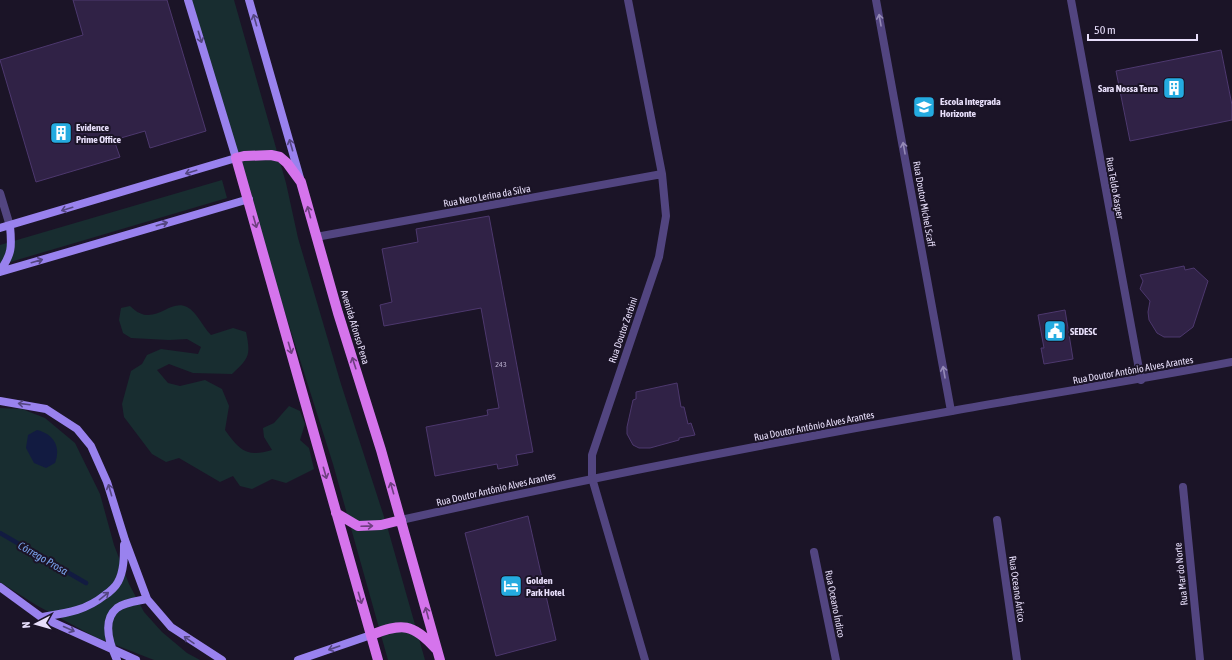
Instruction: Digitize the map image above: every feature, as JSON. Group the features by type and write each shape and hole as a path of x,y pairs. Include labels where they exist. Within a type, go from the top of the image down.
{"main road":[{"path":"188,0 249,199 378,660"},
{"name":"Avenida Afonso Pena","path":"249,0 316,237 401,520 438,655"},
{"path":"0,228 244,156 271,155 280,157 287,163 301,182"},
{"path":"0,272 249,199"},
{"path":"0,272 11,254 12,244 10,226"},
{"path":"0,401 46,408 76,429 91,446 107,482 125,540 147,599 171,627 222,660"},
{"path":"336,513 358,526 381,525 401,520"},
{"path":"41,617 80,611 95,603 108,592 118,582 124,562 125,540"},
{"path":"0,587 41,617 136,660"},
{"path":"118,660 111,648 108,627 114,613 117,608 124,604 147,599"},
{"path":"298,660 385,630 408,628 422,634 438,655"}],"street":[{"name":"Rua Doutor Zerbini","path":"628,0 662,174 666,216 659,257 592,455 592,478 646,660"},
{"name":"Rua Doutor Michel Scaff","path":"876,0 951,411"},
{"name":"Rua Teldo Kasper","path":"1071,0 1140,380"},
{"name":"Rua Nero Lerina da Silva","path":"316,237 662,174"},
{"path":"0,193 10,226"},
{"name":"Rua Doutor Antônio Alves Arantes","path":"401,520 592,478 951,411 1140,380 1232,362"},
{"name":"Rua Mar do Norte","path":"1182,487 1200,660"},
{"name":"Rua Oceano Ártico","path":"997,520 1017,660"},
{"name":"Rua Oceano Índico","path":"814,552 836,660"}],"green space":[{"path":"191,0 234,0 286,183 298,238 341,384 387,526 425,660 388,660 333,464 236,158"},
{"path":"222,180 227,198 0,265 0,245"},
{"path":"180,305 191,309 211,335 233,328 246,332 248,346 247,356 242,364 232,374 193,373 169,364 157,370 168,383 180,386 205,380 222,389 229,406 225,430 239,447 250,452 256,453 272,450 264,437 263,428 274,423 289,406 300,411 305,424 300,440 309,448 314,469 286,483 272,479 252,489 240,486 233,476 220,482 179,458 166,462 152,454 124,417 122,404 131,371 142,364 147,355 161,349 198,354 201,347 187,339 169,340 131,338 123,333 119,320 121,308 130,306 139,313 146,315 154,314 173,306"},
{"path":"0,408 22,409 45,418 75,443 100,494 114,545 129,584 144,612 162,632 187,653 200,660 154,660 95,637 36,605 0,582"}],"water":[{"path":"37,430 48,435 55,442 57,457 55,463 46,468 34,463 26,448 28,435"}],"building":[{"path":"73,0 167,0 206,131 150,148 145,131 114,140 120,157 36,182 0,60 83,35"},
{"name":"Sara Nossa Terra","path":"1221,50 1232,105 1232,120 1130,141 1116,71"},
{"path":"489,216 533,452 516,455 518,465 498,469 497,464 435,476 426,427 488,415 487,410 499,408 481,308 384,326 380,305 392,302 382,249 418,242 416,229"},
{"path":"1184,266 1185,270 1194,268 1208,281 1193,327 1180,337 1164,337 1157,333 1149,320 1148,312 1150,301 1140,289 1143,281 1140,275"},
{"name":"SEDESC","path":"1065,310 1073,359 1044,364 1041,348 1044,348 1038,315"},
{"path":"677,383 681,407 684,407 688,424 691,423 695,435 679,438 679,440 650,448 639,448 633,445 627,434 627,427 633,400 636,399 636,392"},
{"name":"Golden Park Hotel","path":"528,516 556,640 496,656 465,533"}],"waterway":[{"name":"Córrego Prosa","path":"0,533 86,583"}],"place":[{"name":"Sara Nossa Terra","path":"1174,88"},
{"name":"Escola Integrada Horizonte","path":"924,107"},
{"name":"Evidence Prime Office","path":"61,133"},
{"name":"SEDESC","path":"1055,331"},
{"name":"Golden Park Hotel","path":"511,586"}]}
